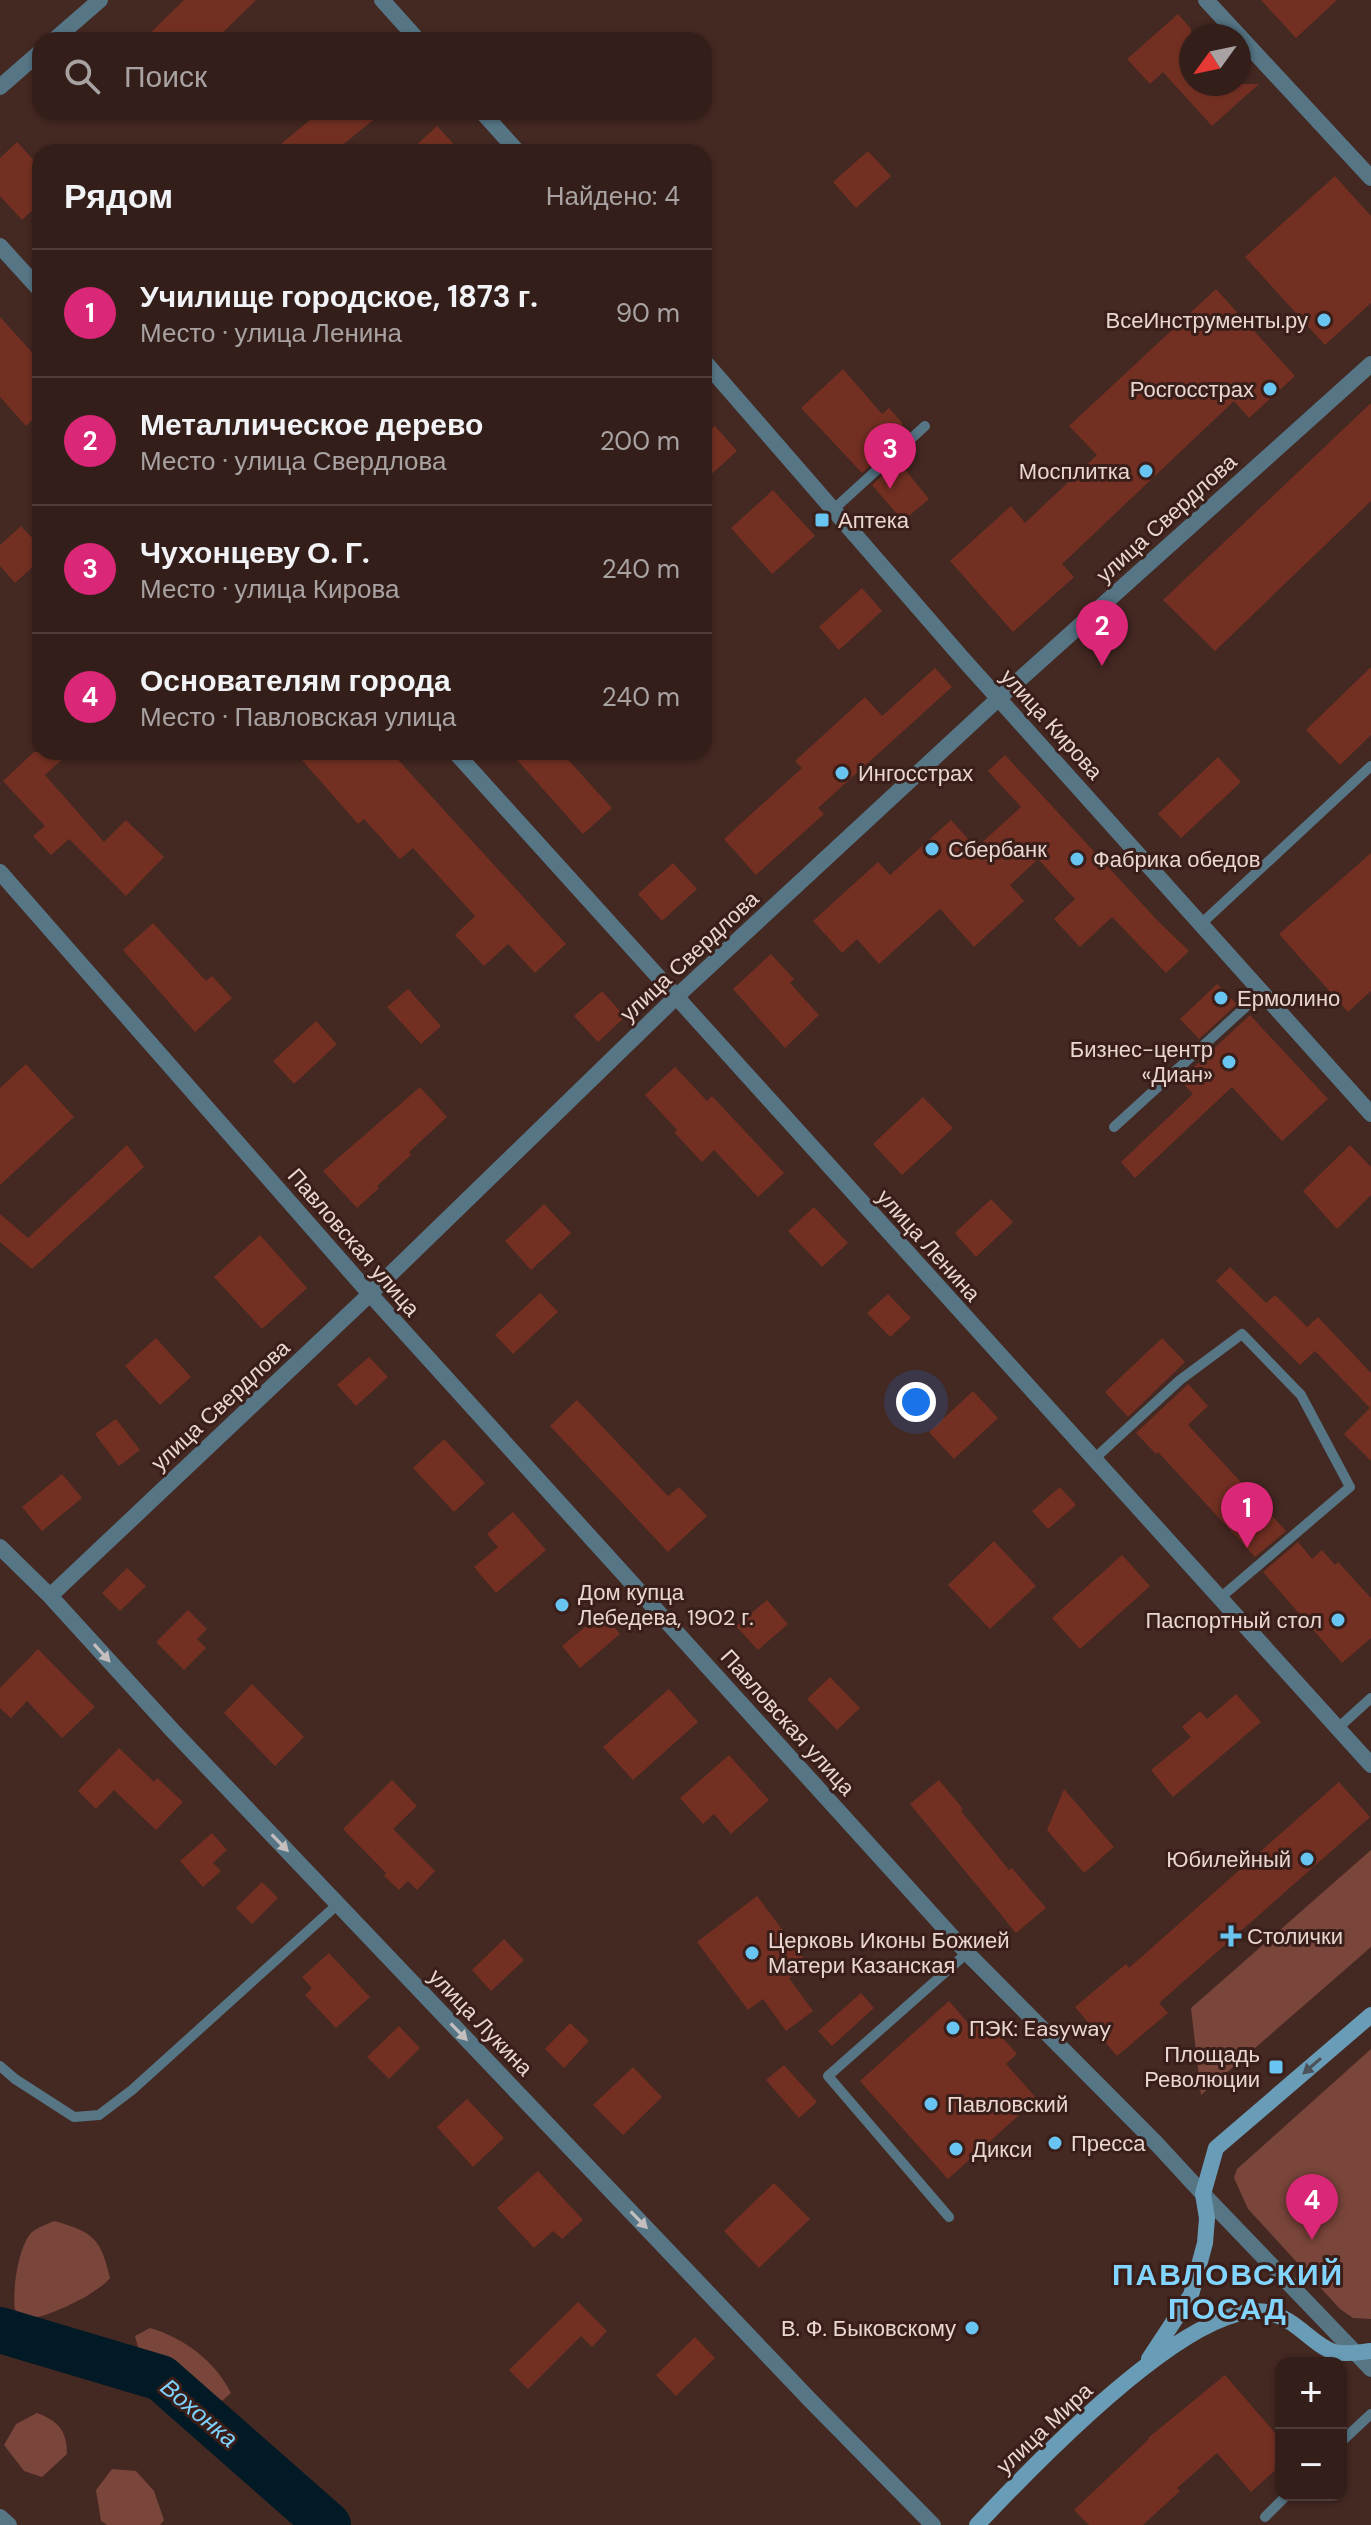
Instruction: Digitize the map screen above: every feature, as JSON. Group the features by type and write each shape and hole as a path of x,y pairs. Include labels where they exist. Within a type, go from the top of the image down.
{"main road":[{"path":"1144,2367 1191,2295 1205,2243 1207,2218 1203,2194 1216,2148 1371,2015"},
{"path":"1144,2367 1181,2342 1239,2312 1266,2312 1290,2321 1334,2352 1363,2352"},
{"name":"улица Мира","path":"977,2525 1041,2457 1144,2367"}],"street":[{"path":"63,32 100,0"},
{"path":"382,0 411,32"},
{"path":"1206,0 1371,178"},
{"path":"0,87 32,59"},
{"path":"489,120 511,144"},
{"path":"0,246 32,281"},
{"name":"улица Свердлова","path":"50,1596 370,1294 676,997 999,698 1371,364"},
{"name":"улица Кирова","path":"712,370 1262,992 1367,1102"},
{"name":"улица Ленина","path":"462,760 1371,1765"},
{"name":"Павловская улица","path":"0,872 370,1294 967,1953 1363,2352 1371,2369"},
{"name":"улица Лукина","path":"0,1547 50,1596 173,1731 811,2401 933,2525"},
{"path":"0,2517 9,2525"}],"lane":[{"path":"834,509 925,426"},
{"path":"1202,923 1371,766"},
{"path":"1114,1127 1262,992"},
{"path":"1093,1460 1180,1380 1242,1334 1301,1395 1350,1487 1220,1598"},
{"path":"1338,1728 1371,1698"},
{"path":"0,2066 74,2117 99,2115 144,2080 338,1904"},
{"path":"949,2217 828,2076 967,1953"},
{"path":"1347,2436 1371,2414"},
{"path":"1265,2517 1281,2501"}],"shaded area":[{"path":"1371,1850 1371,1947 1201,2095 1191,2008"},
{"path":"1371,2049 1371,2319 1353,2318 1340,2309 1248,2209 1234,2178 1237,2169"},
{"path":"54,2221 78,2229 94,2239 103,2254 110,2278 72,2304 29,2319 15,2310 19,2259 31,2233"},
{"path":"150,2328 175,2338 197,2352 216,2371 231,2393 222,2401 139,2351 135,2336"},
{"path":"37,2413 51,2419 60,2428 67,2446 67,2454 42,2477 24,2471 4,2445 16,2424"},
{"path":"112,2469 136,2471 154,2491 164,2520 160,2525 107,2525 101,2521 96,2490"}],"building":[{"path":"184,0 256,0 223,32 151,32"},
{"path":"1261,0 1337,0 1296,38"},
{"path":"1178,14 1187,24 1179,24 1179,90 1163,72 1150,84 1127,59"},
{"path":"1185,96 1246,96 1212,126"},
{"path":"310,120 373,120 344,144 281,144"},
{"path":"437,126 454,144 418,144"},
{"path":"17,142 32,158 32,211 22,220 0,196 0,158"},
{"path":"868,151 891,176 856,208 833,182"},
{"path":"1335,176 1371,216 1371,303 1325,345 1245,257"},
{"path":"1216,289 1295,376 1249,418 1234,401 1062,564 1074,577 1013,632 950,561 1011,506 1025,523 1097,455 1069,426"},
{"path":"0,317 32,352 32,420 26,426 0,397"},
{"path":"843,369 882,414 889,408 903,424 882,442 888,449 862,473 801,408"},
{"path":"1371,403 1371,501 1215,651 1163,600"},
{"path":"715,426 737,451 712,474 712,428"},
{"path":"898,461 929,499 903,521 872,485"},
{"path":"773,490 815,536 772,574 731,528"},
{"path":"21,526 32,538 32,567 15,583 0,566 0,545"},
{"path":"862,588 882,611 839,650 819,627"},
{"path":"1371,667 1371,735 1340,765 1306,730"},
{"path":"935,668 952,687 818,808 824,814 756,875 724,839 802,768 795,761 865,697 882,716"},
{"path":"32,754 32,760 61,760 45,775 104,842 126,820 164,857 126,896 69,839 51,855 33,836 45,826 3,781"},
{"path":"1005,755 1189,951 1166,973 1112,917 1080,947 1054,919 1075,899 1038,859 1010,885 1024,901 974,947 940,909 879,964 857,939 842,953 813,921 878,862 890,875 951,820 976,848 1021,807 988,771"},
{"path":"1218,757 1241,782 1181,838 1158,814"},
{"path":"302,760 398,760 566,944 535,973 508,944 484,966 455,935 475,916 413,848 400,859 364,819 358,824"},
{"path":"517,760 568,760 612,808 583,834"},
{"path":"1371,853 1371,991 1348,1012 1279,934"},
{"path":"673,863 697,889 662,921 638,894"},
{"path":"153,923 206,981 212,976 232,998 195,1032 123,950"},
{"path":"771,954 794,979 790,983 819,1015 785,1048 733,989"},
{"path":"1217,984 1237,1004 1199,1039 1180,1019"},
{"path":"408,989 441,1026 421,1044 387,1007"},
{"path":"602,991 625,1017 598,1042 574,1016"},
{"path":"1250,1015 1328,1099 1282,1141 1232,1087 1135,1178 1121,1162 1193,1094 1180,1080"},
{"path":"316,1021 337,1044 294,1084 273,1061"},
{"path":"26,1064 74,1117 0,1185 0,1088"},
{"path":"675,1067 707,1101 712,1096 784,1173 758,1197 714,1150 702,1162 645,1095"},
{"path":"420,1087 447,1117 409,1152 411,1155 357,1208 323,1171"},
{"path":"923,1097 953,1128 902,1175 873,1144"},
{"path":"127,1145 144,1167 32,1269 0,1242 0,1214 28,1238"},
{"path":"1350,1145 1371,1167 1371,1195 1337,1229 1303,1191"},
{"path":"991,1199 1013,1222 976,1257 955,1233"},
{"path":"544,1204 571,1233 531,1270 505,1241"},
{"path":"814,1207 848,1243 822,1267 788,1231"},
{"path":"260,1235 307,1288 262,1329 214,1277"},
{"path":"1230,1267 1266,1303 1275,1295 1307,1327 1318,1317 1371,1373 1371,1461 1344,1434 1370,1408 1315,1351 1300,1365 1216,1281"},
{"path":"540,1293 558,1312 513,1354 495,1335"},
{"path":"888,1294 911,1318 890,1337 867,1313"},
{"path":"156,1338 191,1377 160,1405 125,1366"},
{"path":"1162,1338 1185,1362 1128,1417 1105,1392"},
{"path":"369,1357 388,1377 356,1406 337,1385"},
{"path":"1188,1384 1208,1406 1188,1425 1286,1531 1255,1557 1158,1452 1156,1454 1136,1433"},
{"path":"973,1391 998,1418 954,1459 929,1432"},
{"path":"577,1400 668,1496 679,1487 707,1516 668,1552 550,1426"},
{"path":"116,1419 140,1450 119,1466 95,1434"},
{"path":"444,1439 485,1483 454,1512 413,1468"},
{"path":"62,1474 82,1498 42,1531 22,1507"},
{"path":"1060,1487 1076,1505 1048,1529 1032,1511"},
{"path":"513,1512 546,1550 496,1593 474,1567 498,1547 487,1534"},
{"path":"994,1541 1036,1586 990,1629 948,1585"},
{"name":"Паспортный стол","path":"1298,1542 1312,1559 1322,1550 1335,1565 1338,1562 1371,1598 1371,1638 1342,1663 1263,1572"},
{"path":"1122,1555 1150,1586 1080,1649 1052,1618"},
{"path":"127,1568 146,1586 120,1611 102,1593"},
{"path":"767,1600 788,1624 758,1650 736,1626"},
{"path":"188,1610 207,1629 197,1639 206,1648 184,1670 156,1642"},
{"path":"602,1613 620,1634 580,1668 562,1646"},
{"path":"38,1649 95,1707 62,1738 27,1701 11,1718 0,1708 0,1688"},
{"path":"830,1677 860,1708 837,1730 807,1699"},
{"path":"252,1684 304,1737 275,1766 224,1713"},
{"path":"669,1689 698,1722 633,1780 603,1747"},
{"path":"1236,1694 1261,1722 1173,1797 1151,1770 1191,1737 1182,1727 1200,1711 1207,1719"},
{"path":"119,1748 154,1782 157,1778 183,1802 156,1830 114,1790 96,1809 78,1791"},
{"path":"729,1755 769,1800 731,1834 714,1814 703,1824 680,1798"},
{"path":"392,1780 417,1806 393,1829 435,1871 417,1890 408,1881 399,1890 343,1829"},
{"path":"939,1780 1009,1870 1012,1868 1046,1908 1016,1933 910,1804"},
{"path":"1339,1782 1370,1817 1159,2003 1168,2013 1117,2056 1075,2007 1126,1964 1129,1968"},
{"path":"1064,1789 1114,1847 1084,1873 1047,1830"},
{"path":"212,1833 227,1850 213,1863 221,1871 203,1887 180,1861"},
{"path":"262,1882 278,1898 252,1924 236,1908"},
{"name":"Церковь Иконы Божией Матери Казанская","path":"757,1896 808,1964 789,1978 813,2011 786,2031 763,1999 748,2010 697,1942"},
{"path":"504,1939 524,1960 491,1991 472,1970"},
{"path":"329,1953 370,1997 336,2028 305,1995 312,1988 302,1977"},
{"path":"861,1993 874,2008 832,2046 818,2031"},
{"path":"949,2001 973,2029 985,2018 1017,2054 1006,2064 1037,2099 948,2179 860,2081"},
{"path":"570,2023 589,2041 564,2068 545,2049"},
{"path":"399,2026 420,2048 389,2079 367,2057"},
{"path":"784,2065 817,2102 799,2118 766,2080"},
{"path":"633,2067 662,2097 623,2135 593,2105"},
{"path":"467,2099 504,2138 473,2167 437,2127"},
{"path":"538,2171 583,2220 562,2239 553,2231 534,2248 497,2208"},
{"path":"774,2183 810,2219 759,2268 724,2231"},
{"path":"578,2302 607,2331 592,2347 581,2336 528,2389 509,2370"},
{"path":"695,2337 715,2358 676,2396 656,2375"},
{"path":"1225,2375 1275,2433 1275,2470 1251,2492 1217,2453 1177,2488 1180,2491 1143,2525 1089,2525 1074,2510 1148,2438"}],"waterway":[{"name":"Вохонка","path":"0,2330 161,2378 328,2525"}],"place":[{"name":"ВсеИнструменты.ру","path":"1324,320"},
{"name":"Росгосстрах","path":"1270,389"},
{"name":"Мосплитка","path":"1146,471"},
{"name":"Чухонцеву О. Г.","path":"890,489"},
{"name":"Аптека","path":"822,520"},
{"name":"Металлическое дерево","path":"1102,666"},
{"name":"Ингосстрах","path":"842,773"},
{"name":"Сбербанк","path":"932,849"},
{"name":"Фабрика обедов","path":"1077,859"},
{"name":"Ермолино","path":"1221,998"},
{"name":"Бизнес-центр «Диан»","path":"1229,1062"},
{"name":"Училище городское, 1873 г.","path":"1247,1548"},
{"name":"Дом купца Лебедева, 1902 г.","path":"562,1605"},
{"name":"Паспортный стол","path":"1338,1620"},
{"name":"Юбилейный","path":"1307,1859"},
{"name":"Столички","path":"1231,1936"},
{"name":"Церковь Иконы Божией Матери Казанская","path":"752,1953"},
{"name":"ПЭК: Easyway","path":"953,2028"},
{"name":"Площадь Революции","path":"1276,2067"},
{"name":"Павловский","path":"931,2104"},
{"name":"Пресса","path":"1055,2143"},
{"name":"Дикси","path":"956,2149"},
{"name":"Основателям города","path":"1312,2240"},
{"name":"В. Ф. Быковскому","path":"972,2328"}],"district":[{"name":"ПАВЛОВСКИЙ ПОСАД","path":"1228,2292"}]}
